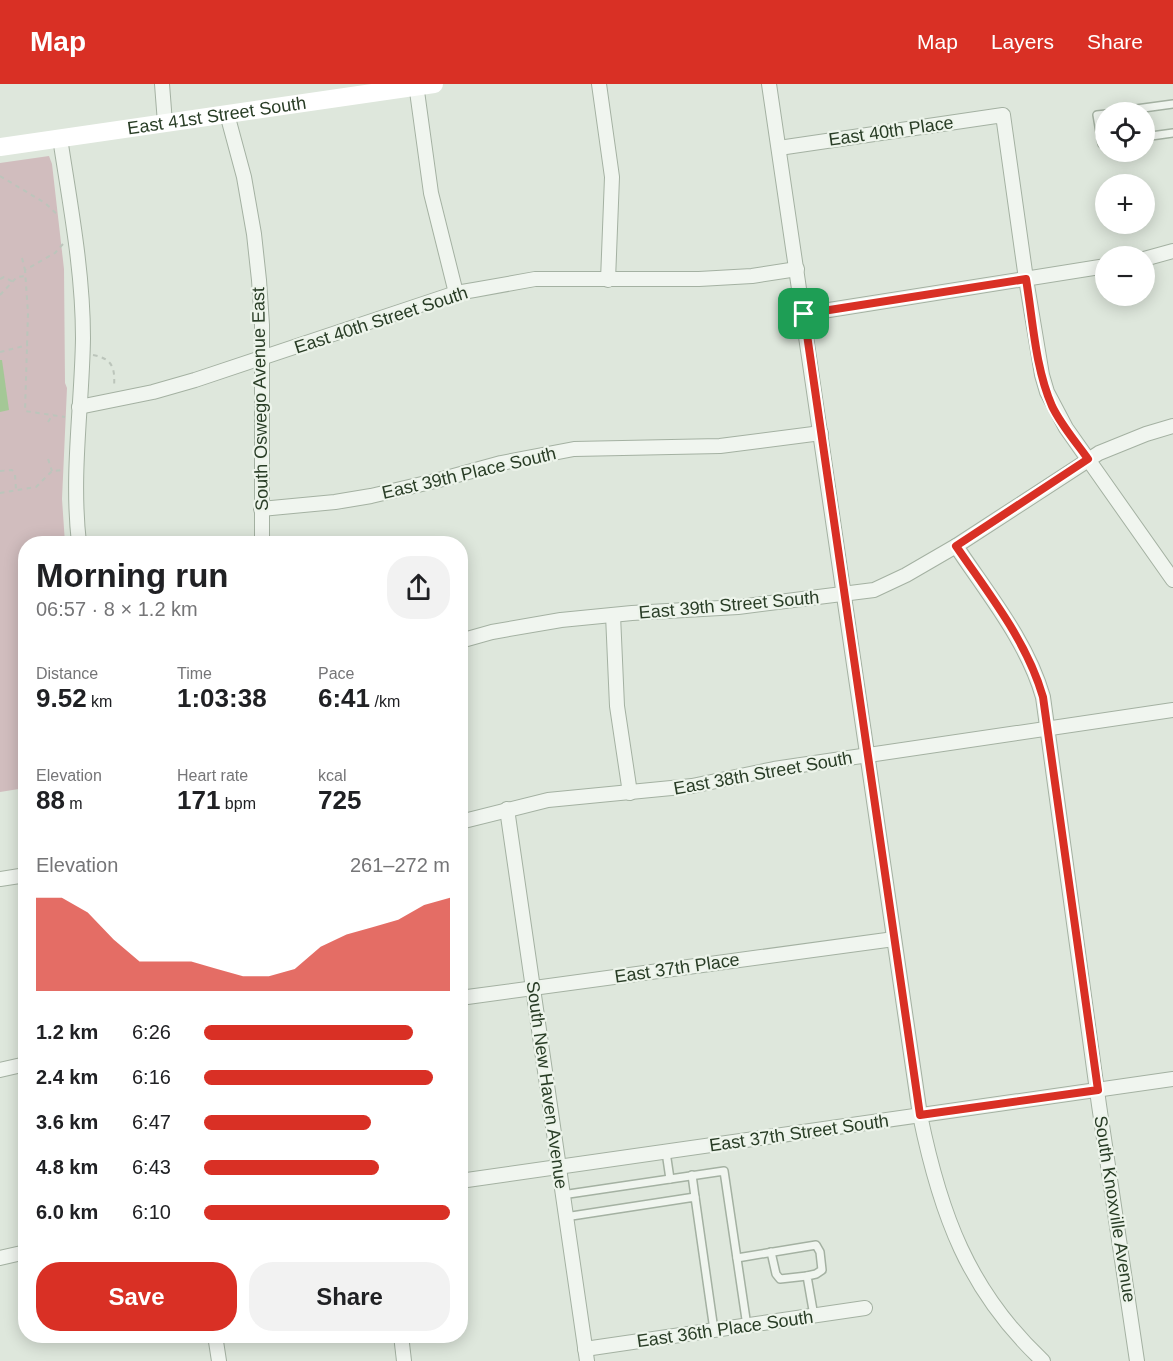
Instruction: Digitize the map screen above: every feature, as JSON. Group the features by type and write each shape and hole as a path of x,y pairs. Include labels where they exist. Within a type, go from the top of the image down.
{"main road":[{"name":"East 41st Street South","path":"0,147 422,85"}],"street":[{"path":"162,84 165,123"},
{"path":"599,84 612,177 608,280"},
{"path":"770,84 920,1115 932,1171 956,1239 981,1286 1001,1316 1043,1361"},
{"path":"422,85 431,194 456,293"},
{"name":"South Oswego Avenue East","path":"227,114 244,177 254,234 262,325 262,536"},
{"name":"East 40th Place","path":"779,148 1003,115 1026,279"},
{"path":"60,138 80,274 82,355 75,502 78,536"},
{"path":"1155,256 1173,251"},
{"path":"804,314 1095,268"},
{"name":"East 40th Street South","path":"80,407 195,380 456,293 536,279 703,279 797,270"},
{"path":"1026,279 1042,375 1047,392 1066,428 1173,580"},
{"name":"East 39th Street South","path":"468,639 526,626 613,615 738,607 862,592 885,586 956,546 1088,459 1146,434 1173,426"},
{"name":"East 39th Place South","path":"261,509 371,496 501,463 564,450 720,446 821,433"},
{"name":"South Knoxville Avenue","path":"956,546 1030,660 1043,697 1137,1361"},
{"path":"613,615 617,706 630,793"},
{"name":"East 38th Street South","path":"468,820 548,800 692,786 774,769 1173,710"},
{"name":"South New Haven Avenue","path":"507,809 586,1355"},
{"path":"0,879 18,876"},
{"name":"East 37th Place","path":"468,997 894,939"},
{"path":"0,1070 18,1066"},
{"name":"East 37th Street South","path":"468,1180 1173,1079"},
{"path":"0,1258 18,1254"},
{"name":"East 36th Place South","path":"586,1355 714,1330 865,1308"},
{"path":"216,1343 219,1361"},
{"path":"402,1343 404,1361"}],"lane":[{"path":"1155,106 1173,104"},
{"path":"1155,135 1173,133"},
{"path":"666,1152 670,1179"},
{"path":"562,1195 724,1171 747,1326"},
{"path":"692,1175 714,1330"},
{"path":"565,1216 695,1197"},
{"path":"737,1258 771,1252 816,1245 820,1252 822,1270 807,1276 780,1279 776,1274 771,1252"},
{"path":"807,1276 814,1316"}],"path":[{"path":"0,176 45,203 59,216"},
{"path":"26,270 55,253 63,244"},
{"path":"22,258 26,270 28,313 25,411 67,418"},
{"path":"0,295 17,277 25,276"},
{"path":"0,279 4,277 12,282"},
{"path":"0,352 28,345"},
{"path":"82,355 103,357 109,361 114,375 113,400"},
{"path":"48,422 53,414"},
{"path":"48,459 52,471"},
{"path":"0,471 12,470 15,474 16,490"},
{"path":"0,493 36,487 52,471 64,470"}],"shaded area":[{"path":"49,156 52,164 64,269 65,383 67,388 62,499 65,536 18,536 18,789 0,792 0,163"},
{"path":"0,360 2,360 9,410 0,412"}],"route":[{"path":"1026,279 1042,375 1047,392 1053,408 1088,459 956,546 1022,646 1037,675 1043,697 1098,1090 920,1115 804,314 1026,279"}]}
